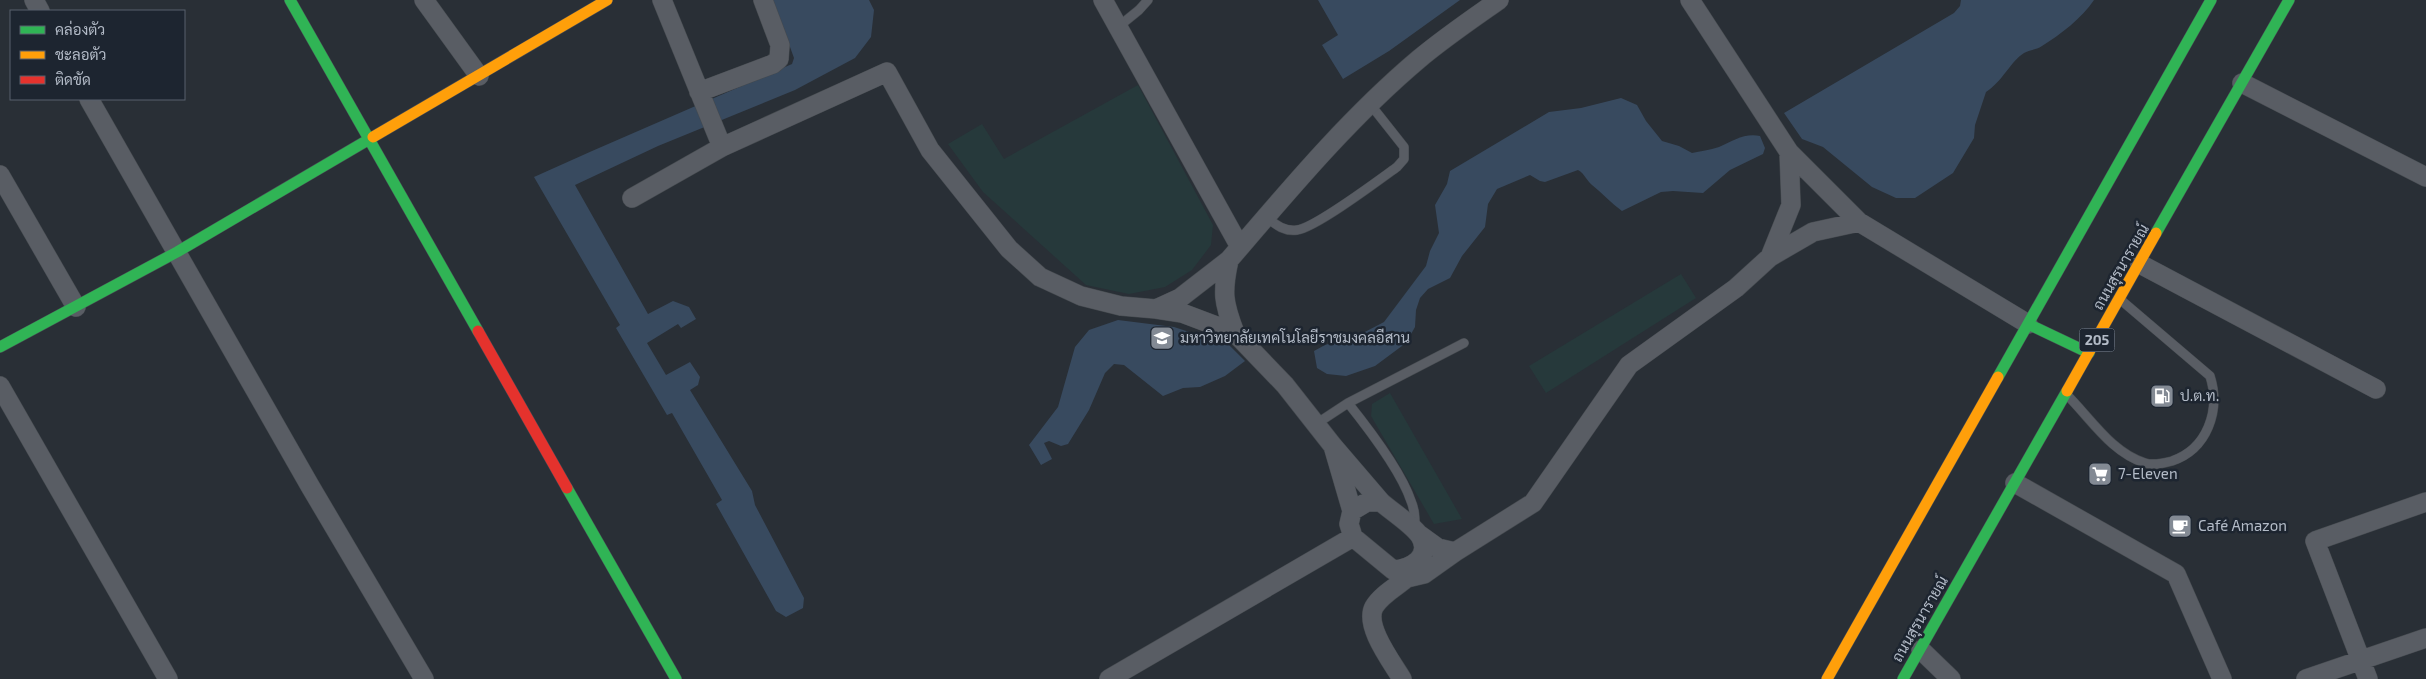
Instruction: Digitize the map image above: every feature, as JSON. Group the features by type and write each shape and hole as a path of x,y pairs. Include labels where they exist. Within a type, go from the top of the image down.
{"main road":[{"path":"290,0 676,679"},
{"path":"0,346 177,252 369,141 479,76 579,7 607,0"},
{"path":"1827,679 2211,0"},
{"name":"ถนนสุรนารายณ์","path":"1903,679 2289,0"},
{"path":"2028,324 2089,353"}],"street":[{"path":"424,0 479,76"},
{"path":"662,0 722,147"},
{"path":"699,93 774,64 778,59 780,45 763,0"},
{"path":"1103,0 1234,254 1224,287 1227,312 1235,333 1285,385 1333,446 1381,502 1417,533 1438,548 1455,552"},
{"path":"1156,309 1180,298 1234,254 1370,104 1420,58 1499,0"},
{"path":"1690,0 1788,152 1859,222 2028,324"},
{"path":"632,198 722,147 887,72 930,150 1009,249 1040,277 1081,296 1120,306 1182,313 1235,333"},
{"path":"2242,83 2426,177"},
{"path":"90,100 310,486 424,679"},
{"path":"1770,257 1791,205 1788,152"},
{"path":"0,175 76,307"},
{"path":"1333,446 1352,511 1349,524 1353,537 1400,574 1424,574 1455,552 1533,503 1629,365 1736,288 1770,257 1814,232 1859,222"},
{"path":"2140,264 2376,389"},
{"path":"0,386 168,679"},
{"path":"2015,483 2176,574 2222,679"},
{"path":"1352,511 1367,502 1381,502"},
{"path":"2368,679 2315,541 2426,502"},
{"path":"1402,679 1374,633 1372,618 1373,609 1400,574 1419,561 1424,548 1417,533"},
{"path":"1109,679 1353,537"},
{"path":"2306,679 2426,638"},
{"path":"1921,650 1951,679"}],"lane":[{"path":"1118,27 1148,0"},
{"path":"1266,217 1278,227 1299,230 1316,222 1397,167 1404,159 1404,147 1370,104"},
{"path":"2066,394 2118,449 2146,463 2162,464 2185,456 2200,444 2208,429 2214,410 2214,390 2210,376 2120,299"},
{"path":"1316,424 1348,403 1464,343"},
{"path":"1348,403 1393,467 1411,500 1415,512 1417,533"}],"shaded area":[{"path":"1138,85 1213,225 1211,245 1192,270 1165,287 1129,294 1086,285 983,192 948,144 982,124 1004,159"},
{"path":"1681,274 1696,298 1546,393 1529,366"},
{"path":"1390,393 1462,519 1434,524 1371,416 1372,404"}],"water":[{"path":"773,0 869,0 874,10 871,37 855,58 795,90 658,146 575,185 648,314 673,301 689,307 696,319 681,328 678,324 647,343 666,375 690,362 700,377 698,385 690,390 752,491 755,505 804,598 803,608 786,617 776,611 716,504 722,500 672,413 667,415 616,328 620,325 534,177 792,64 794,58"},
{"path":"1318,0 1460,0 1389,51 1343,79 1322,45 1338,35"},
{"path":"1961,0 2094,0 2077,20 2049,42 2019,57 1997,83 1986,92 1975,125 1974,138 1953,173 1915,198 1896,198 1872,187 1823,147 1802,139 1784,113 1954,13 1960,6"},
{"path":"1621,98 1637,105 1646,121 1662,141 1679,146 1692,153 1719,147 1734,140 1754,135 1760,136 1765,148 1763,154 1730,170 1703,193 1661,192 1622,211 1578,170 1545,182 1530,175 1497,189 1488,204 1485,227 1462,256 1450,278 1428,289 1420,298 1416,310 1415,327 1406,343 1375,366 1346,376 1327,374 1317,368 1314,351 1325,345 1361,334 1384,322 1426,266 1430,251 1439,233 1435,205 1447,184 1450,171 1549,112 1581,108"},
{"path":"1118,320 1174,327 1229,345 1245,361 1225,376 1200,387 1183,388 1163,396 1124,365 1114,364 1105,373 1089,410 1068,444 1061,446 1049,441 1044,443 1052,459 1041,465 1029,445 1058,407 1075,347 1089,330"}],"traffic: fast":[{"path":"290,0 478,331"},
{"path":"1998,377 2211,0"},
{"path":"2156,233 2289,0"},
{"path":"0,347 177,252 373,137"},
{"path":"2028,324 2089,353"},
{"path":"1903,679 2067,391"},
{"path":"567,488 676,679"}],"traffic: slow":[{"path":"373,137 607,0"},
{"path":"2067,391 2156,233"},
{"path":"1827,679 1998,377"}],"traffic: jam":[{"path":"478,331 567,488"}],"place":[{"name":"มหาวิทยาลัยเทคโนโลยีราชมงคลอีสาน","path":"1162,338"},
{"name":"ป.ต.ท.","path":"2162,396"},
{"name":"7-Eleven","path":"2100,474"},
{"name":"Café Amazon","path":"2180,526"}]}
